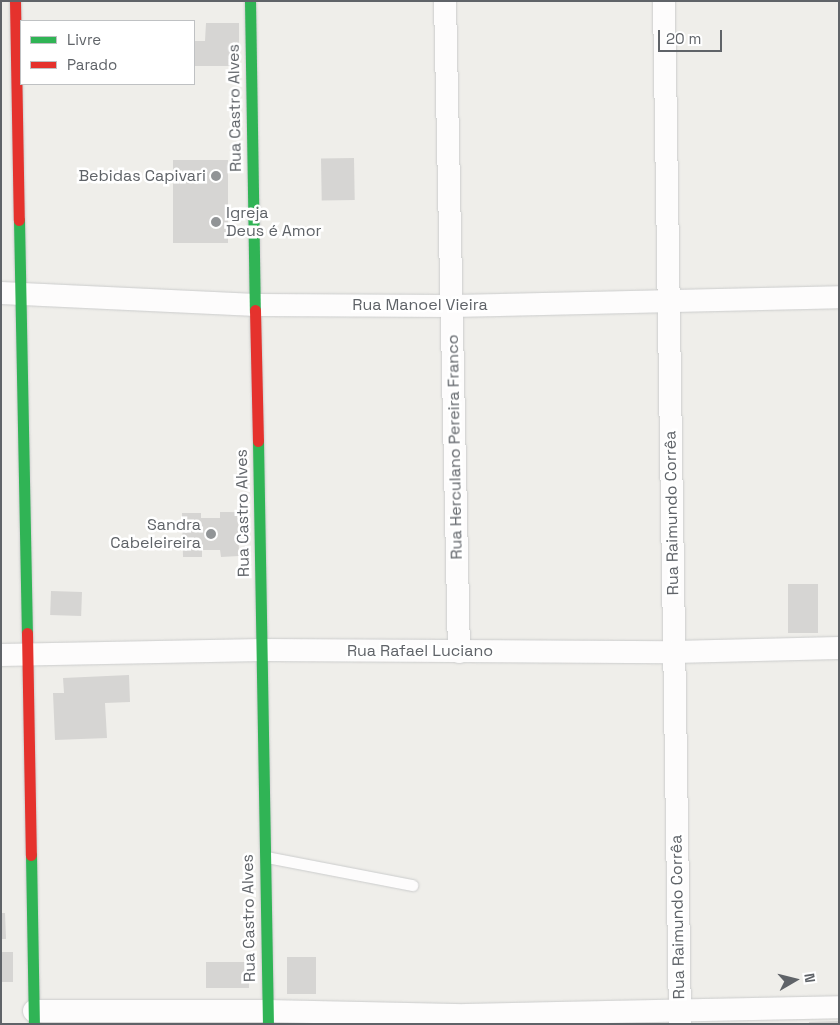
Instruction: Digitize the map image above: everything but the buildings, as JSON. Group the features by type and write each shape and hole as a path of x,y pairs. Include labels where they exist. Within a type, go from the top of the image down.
{"street":[{"path":"15,1 11,293 27,654 34,1018 267,1018 466,1015 680,1018 839,1007"},
{"name":"Rua Castro Alves","path":"250,1 267,1018"},
{"name":"Rua Herculano Pereira Franco","path":"446,1 459,652"},
{"name":"Rua Raimundo Corrêa","path":"664,1 680,1018"},
{"name":"Rua Manoel Vieira","path":"11,293 256,305 452,306 839,296"},
{"name":"Rua Rafael Luciano","path":"1,655 262,650 674,652 839,648"}],"lane":[{"path":"264,856 412,885"}],"traffic: fast":[{"path":"250,1 255,310"},
{"path":"19,220 27,633"},
{"path":"258,441 268,1024"},
{"path":"31,855 34,1024"}],"traffic: jam":[{"path":"15,1 19,220"},
{"path":"255,310 258,441"},
{"path":"27,633 31,855"}],"place":[{"name":"Bebidas Capivari","path":"216,176"},
{"name":"Igreja Deus é Amor","path":"216,222"},
{"name":"Sandra Cabeleireira","path":"211,534"}]}
